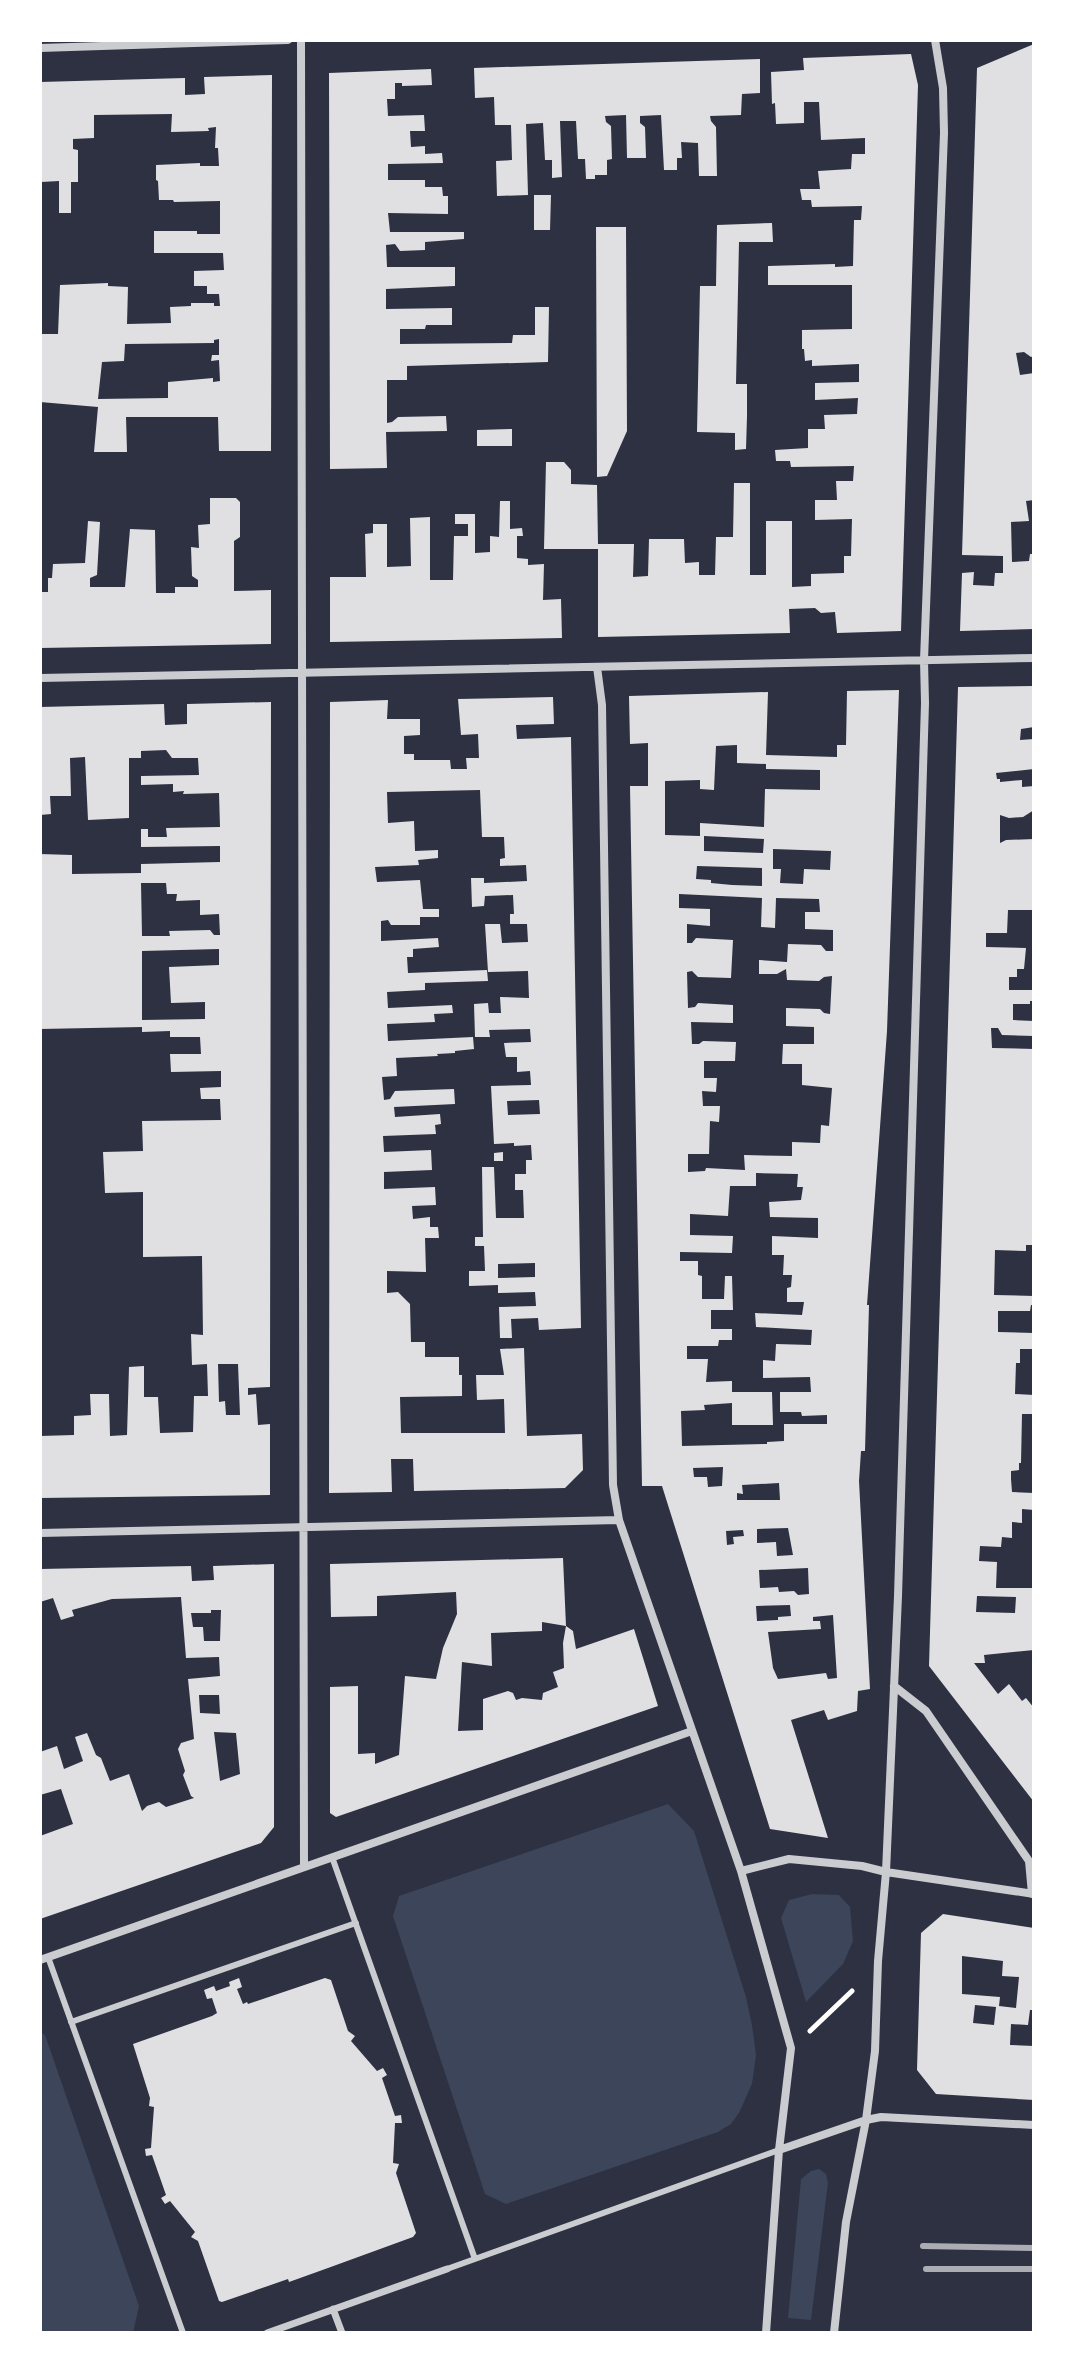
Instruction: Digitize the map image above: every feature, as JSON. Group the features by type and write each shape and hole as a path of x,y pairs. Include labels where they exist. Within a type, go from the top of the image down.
{"street":[{"path":"40,48 288,40"},
{"path":"301,40 304,1867"},
{"path":"834,2333 846,2222 866,2120 875,2051 878,1961 886,1872 924,660 944,133 943,88 935,40"},
{"path":"40,678 1034,658"},
{"path":"597,667 602,705 613,1485 619,1520 741,1871 791,2048 779,2150 766,2333"},
{"path":"40,1533 619,1520"},
{"path":"741,1871 789,1859 862,1866 1033,1894 1029,1861 926,1711 894,1686"},
{"path":"44,1958 692,1731"},
{"path":"779,2150 881,2117 1034,2125"},
{"path":"267,2333 447,2269"},
{"path":"333,2309 342,2333"}],"lane":[{"path":"332,1857 475,2259"},
{"path":"71,2022 356,1923"},
{"path":"44,1958 71,2022 183,2333"},
{"path":"447,2269 779,2150"}],"path":[{"path":"791,2048 838,2007 878,1961"}],"shaded area":[{"path":"668,1804 694,1831 746,1997 756,2055 752,2084 739,2113 731,2124 718,2132 506,2204 485,2194 393,1916 399,1896"},
{"path":"812,1894 839,1895 850,1907 853,1941 843,1964 806,2002 781,1918 789,1900"},
{"path":"40,2032 45,2035 139,2306 133,2333 40,2333"},
{"path":"819,2169 826,2174 828,2183 811,2320 788,2318 801,2179"}],"building":[{"path":"1034,44 1034,356 1016,353 1020,375 1034,373 1034,500 1026,501 1029,521 1011,522 1012,562 1029,561 1030,554 1034,554 1034,629 960,631 962,573 974,572 973,585 994,586 995,573 1003,573 1003,556 962,555 977,68"},
{"path":"911,54 918,85 901,631 837,633 835,612 821,613 815,608 789,609 790,633 598,637 598,549 544,549 546,462 564,462 571,470 571,484 597,485 598,544 634,544 633,577 648,576 649,539 684,539 685,563 699,562 699,575 715,575 716,537 733,537 734,483 750,483 750,575 766,575 766,521 792,521 792,587 811,586 811,574 844,573 844,556 851,556 852,519 815,520 815,500 837,500 836,481 853,481 854,466 791,467 790,461 776,461 775,450 808,448 808,429 825,429 824,415 857,414 858,398 815,400 815,383 859,382 859,364 812,366 812,360 805,361 802,349 802,330 852,329 852,285 768,285 768,266 853,266 854,220 861,220 862,206 812,207 811,200 802,200 800,189 820,189 818,171 851,169 852,154 865,154 865,138 821,140 819,102 804,102 804,123 776,124 771,72 804,70 803,58"},
{"path":"760,59 760,93 742,94 741,115 710,116 716,127 717,176 699,176 698,143 681,142 682,158 677,158 677,170 664,170 661,115 640,116 640,123 645,127 646,158 627,158 626,115 605,116 611,126 612,159 607,160 607,175 586,179 585,159 578,159 576,121 560,121 562,177 552,178 552,160 545,160 543,123 526,124 528,195 497,196 496,161 512,160 511,125 495,125 494,97 475,98 474,68"},
{"path":"431,69 432,85 402,86 402,83 395,83 395,99 387,99 388,116 424,115 425,131 410,131 411,147 425,146 425,154 442,153 443,163 388,164 388,180 425,180 425,187 442,187 443,196 448,196 448,214 388,213 390,232 464,232 464,239 425,242 425,250 400,251 395,244 386,245 387,267 455,267 455,286 386,289 386,309 452,308 452,325 400,329 400,344 512,343 513,335 535,335 535,307 549,307 548,362 407,366 407,380 387,380 387,423 398,417 446,416 447,431 386,432 387,468 330,469 329,73"},
{"path":"272,75 271,451 219,451 218,417 126,417 127,452 94,452 98,407 40,402 40,334 58,334 60,285 108,283 108,286 128,287 127,324 171,323 170,307 191,306 191,303 220,306 219,294 207,294 207,286 194,286 194,271 224,270 223,253 154,253 154,231 220,234 220,201 159,200 156,180 156,165 200,163 200,166 219,166 218,148 215,148 216,127 208,128 209,131 171,132 172,114 94,115 94,138 73,139 73,149 78,150 78,182 71,182 71,213 59,213 59,181 41,182 40,82 185,78 185,95 205,94 204,77","holes":["219,339 219,355 212,355 211,361 219,360 220,381 213,382 213,378 168,382 168,398 98,399 102,362 124,361 125,344 214,343"]},
{"path":"534,195 551,195 550,230 534,230"},
{"path":"772,223 773,242 739,242 736,384 747,384 747,416 746,449 735,450 735,433 697,432 700,286 716,286 717,225"},
{"path":"596,227 626,227 627,431 607,476 597,477"},
{"path":"512,429 512,446 477,446 477,430"},
{"path":"210,498 236,498 240,502 240,537 234,541 234,591 271,590 271,644 40,648 40,592 48,592 48,578 52,578 53,564 85,563 88,521 100,522 97,575 90,578 90,587 125,587 130,529 155,530 156,593 175,593 175,587 198,587 198,580 192,576 191,547 199,548 198,525 210,524"},
{"path":"500,501 510,501 510,529 522,528 523,536 517,536 517,558 528,559 528,565 544,564 543,600 561,599 562,638 330,642 330,577 366,577 365,534 373,533 373,524 387,524 387,567 411,566 410,518 430,517 430,580 453,580 454,536 468,536 468,524 455,524 455,514 475,514 475,553 490,552 490,536 499,537"},
{"path":"1034,686 1034,727 1021,729 1020,740 1034,739 1034,769 996,773 1000,782 1022,780 1022,787 1034,786 1034,810 1023,817 1000,815 1000,843 1034,839 1034,910 1008,910 1007,933 986,933 986,947 1026,948 1024,969 1017,969 1017,977 1009,977 1009,990 1034,990 1034,1001 1030,1004 1013,1004 1013,1020 1034,1021 1034,1036 1002,1035 998,1028 991,1028 992,1048 1034,1049 1034,1245 1026,1245 1026,1251 995,1250 994,1295 1034,1296 1030,1311 998,1311 998,1332 1034,1333 1034,1349 1020,1349 1020,1363 1016,1363 1015,1394 1034,1395 1034,1414 1022,1414 1021,1463 1019,1470 1011,1471 1011,1479 1012,1492 1034,1493 1034,1510 1022,1509 1022,1523 1012,1522 1012,1538 1002,1537 1001,1547 980,1546 979,1561 997,1562 996,1588 1034,1588 1034,1650 984,1655 985,1663 974,1663 998,1694 1009,1684 1022,1701 1026,1698 1034,1708 1034,1802 929,1666 958,687","holes":["977,1596 1016,1597 1015,1613 976,1612"]},
{"path":"899,690 887,1031 867,1305 865,1451 861,1451 859,1481 870,1689 858,1691 857,1711 828,1720 824,1710 791,1720 828,1838 770,1829 662,1486 642,1486 630,786 648,786 648,743 630,744 629,696 768,692 766,755 837,757 837,745 846,745 847,691","holes":["737,745 737,763 766,764 766,769 820,770 820,790 765,789 764,827 700,823 700,836 665,835 665,781 700,780 700,789 714,790 716,746","704,836 764,839 763,853 704,851","773,849 831,851 830,870 804,869 803,884 780,883 781,869 773,869","697,866 762,868 762,886 711,883 711,880 696,879","679,894 762,898 761,927 775,928 776,898 819,899 820,912 805,912 805,929 833,930 833,951 826,951 821,945 788,944 787,962 759,960 759,974 777,974 786,969 787,980 819,981 832,976 830,1014 820,1009 786,1008 786,1026 814,1027 814,1044 783,1044 782,1064 802,1064 802,1085 832,1088 829,1126 821,1125 820,1143 792,1142 792,1156 744,1155 745,1170 706,1168 705,1171 688,1172 688,1154 709,1154 710,1121 719,1122 720,1106 703,1106 702,1091 716,1092 717,1078 704,1078 704,1061 735,1061 736,1042 703,1041 692,1044 691,1022 733,1023 733,1005 698,1003 688,1008 687,972 692,971 698,977 731,978 733,940 696,938 692,943 687,943 687,924 710,926 710,909 679,908","756,1173 798,1174 797,1187 803,1187 801,1200 769,1202 770,1217 818,1218 818,1238 772,1236 772,1255 784,1255 783,1275 792,1275 791,1287 787,1288 787,1302 804,1302 802,1315 755,1313 756,1327 812,1330 811,1345 776,1344 775,1361 763,1360 763,1378 810,1377 811,1392 780,1392 780,1412 801,1412 802,1416 827,1415 827,1424 784,1424 784,1441 767,1444 682,1446 681,1411 705,1410 704,1405 732,1403 732,1425 773,1425 772,1392 732,1392 732,1381 706,1382 708,1359 687,1359 687,1346 718,1346 719,1340 732,1340 732,1329 711,1329 711,1310 733,1310 732,1276 725,1276 724,1299 702,1299 702,1276 698,1275 698,1261 680,1261 680,1252 732,1253 733,1236 690,1235 690,1214 728,1216 730,1186 756,1186","723,1467 722,1486 708,1487 707,1477 694,1477 693,1468","779,1483 780,1500 737,1500 737,1493 743,1494 742,1485","788,1528 793,1555 777,1556 776,1542 757,1543 757,1529","743,1530 744,1536 733,1537 734,1544 727,1545 726,1531","808,1568 809,1594 779,1592 778,1587 760,1588 759,1570","790,1605 791,1616 778,1617 778,1620 757,1621 756,1606","833,1615 837,1678 828,1679 826,1673 778,1679 773,1668 768,1632 821,1629 820,1621 813,1621 813,1617"]},
{"path":"553,697 554,724 516,725 517,739 571,737 581,1328 539,1330 538,1318 511,1319 512,1338 500,1338 499,1307 536,1306 535,1292 498,1293 498,1285 469,1286 469,1271 485,1271 484,1246 475,1246 475,1237 483,1237 482,1167 494,1167 496,1218 524,1218 523,1190 515,1190 515,1174 526,1174 526,1160 532,1160 531,1145 494,1144 491,1086 531,1085 530,1071 517,1072 517,1057 506,1057 504,1043 531,1042 530,1029 489,1030 490,1037 475,1037 474,1004 488,1003 489,1013 501,1013 500,997 529,998 528,971 488,972 485,924 500,924 502,943 528,942 527,924 510,924 510,914 514,914 513,895 485,896 484,906 472,907 471,878 484,878 484,883 527,881 526,865 500,866 500,859 505,858 504,837 482,837 480,790 387,792 388,823 414,821 415,851 438,850 438,858 418,860 419,865 375,867 377,882 420,880 423,909 439,909 439,917 420,917 420,925 391,925 388,920 381,921 381,941 438,938 439,947 413,949 413,957 407,957 408,973 487,970 488,981 425,983 425,990 387,992 388,1008 452,1005 453,1013 434,1014 435,1022 387,1024 388,1041 473,1037 474,1049 438,1056 396,1058 397,1076 382,1077 384,1100 390,1099 395,1091 454,1089 455,1104 394,1107 395,1117 440,1114 441,1124 435,1125 436,1134 383,1136 384,1152 431,1150 432,1170 384,1172 384,1189 435,1187 436,1205 412,1206 413,1219 430,1217 430,1227 438,1227 439,1238 425,1238 426,1272 387,1271 387,1293 398,1292 410,1304 411,1342 425,1342 425,1357 459,1357 459,1375 462,1375 462,1396 400,1397 401,1433 505,1433 504,1399 477,1400 476,1375 504,1375 500,1349 524,1348 527,1436 582,1434 583,1470 565,1488 414,1491 413,1459 391,1459 392,1492 329,1493 330,702 388,700 387,719 420,719 420,735 404,736 404,754 414,754 414,760 450,760 451,769 467,769 466,758 479,758 478,734 461,735 458,699","holes":["539,1100 540,1114 508,1115 507,1101","535,1263 535,1277 498,1278 498,1264"]},
{"path":"271,702 270,1387 248,1388 248,1395 256,1394 258,1425 270,1424 270,1495 40,1498 40,1436 74,1435 74,1416 91,1415 90,1394 109,1394 110,1436 127,1435 129,1367 144,1366 144,1397 158,1397 160,1433 193,1432 194,1396 208,1396 207,1364 192,1365 191,1334 203,1335 202,1256 143,1257 143,1192 105,1193 103,1152 143,1151 142,1121 221,1120 220,1099 201,1099 200,1088 221,1087 221,1071 171,1072 170,1054 201,1054 200,1037 170,1037 170,1031 142,1032 142,1027 40,1029 40,854 72,855 72,874 141,873 141,864 220,862 220,846 141,847 141,829 148,829 148,837 167,837 166,828 220,827 219,793 183,794 184,791 173,792 173,784 141,785 141,776 199,775 198,758 172,758 166,750 141,751 141,758 129,758 129,818 88,820 85,757 70,758 71,796 50,796 51,814 40,815 40,707 164,704 165,725 187,724 187,704","holes":["141,883 166,883 167,894 177,894 176,901 200,900 200,915 219,914 220,935 214,935 210,930 169,931 170,936 142,936","219,949 219,965 169,967 171,1003 205,1002 205,1019 142,1020 142,951","218,1364 238,1364 240,1415 226,1415 225,1401 219,1402"]},
{"path":"503,1152 503,1161 494,1161 494,1153"},
{"path":"563,1558 566,1626 573,1631 576,1649 634,1629 658,1706 336,1817 330,1813 330,1687 358,1686 358,1754 375,1753 375,1764 399,1755 405,1676 436,1679 443,1648 457,1614 456,1592 377,1596 377,1616 331,1617 330,1564","holes":["542,1622 566,1626 564,1668 553,1672 558,1687 543,1693 542,1700 516,1700 513,1693 508,1691 483,1699 483,1730 458,1731 462,1662 492,1666 491,1633 542,1631"]},
{"path":"274,1564 274,1827 261,1843 40,1919 40,1836 73,1824 61,1789 40,1795 40,1752 57,1746 64,1769 83,1761 75,1737 87,1733 110,1781 129,1774 142,1811 159,1802 166,1807 194,1798 183,1775 185,1771 178,1749 181,1743 194,1739 188,1679 220,1676 219,1657 186,1658 181,1597 112,1599 72,1610 74,1616 61,1620 53,1598 40,1602 40,1569 191,1566 192,1581 214,1580 213,1566","holes":["211,1610 221,1610 220,1641 204,1641 203,1627 193,1627 191,1613 211,1613","199,1695 219,1695 220,1714 200,1713","214,1732 236,1733 240,1774 220,1781"]},
{"path":"943,1914 1034,1928 1034,2010 1030,2010 1028,2025 1011,2024 1010,2045 1034,2046 1034,2100 936,2094 917,2070 921,1933","holes":["962,1956 1003,1961 1002,1976 1019,1977 1016,2008 999,2006 1000,1997 962,1994","975,2005 996,2007 994,2025 973,2023"]},
{"path":"239,1978 242,1987 237,1989 243,2004 325,1978 331,1980 348,2031 355,2036 351,2041 377,2071 383,2068 387,2075 382,2078 395,2116 401,2115 402,2123 395,2123 393,2163 399,2164 396,2173 416,2233 413,2237 289,2282 288,2279 222,2302 219,2301 198,2241 191,2237 195,2232 170,2201 165,2204 161,2198 166,2195 152,2155 146,2156 145,2149 151,2148 154,2107 149,2106 150,2098 133,2044 217,2013 212,1998 207,1999 204,1990 214,1986 216,1991 230,1986 229,1982"}],"railway":[{"path":"923,2246 1034,2248"},
{"path":"926,2269 1034,2269"}]}
